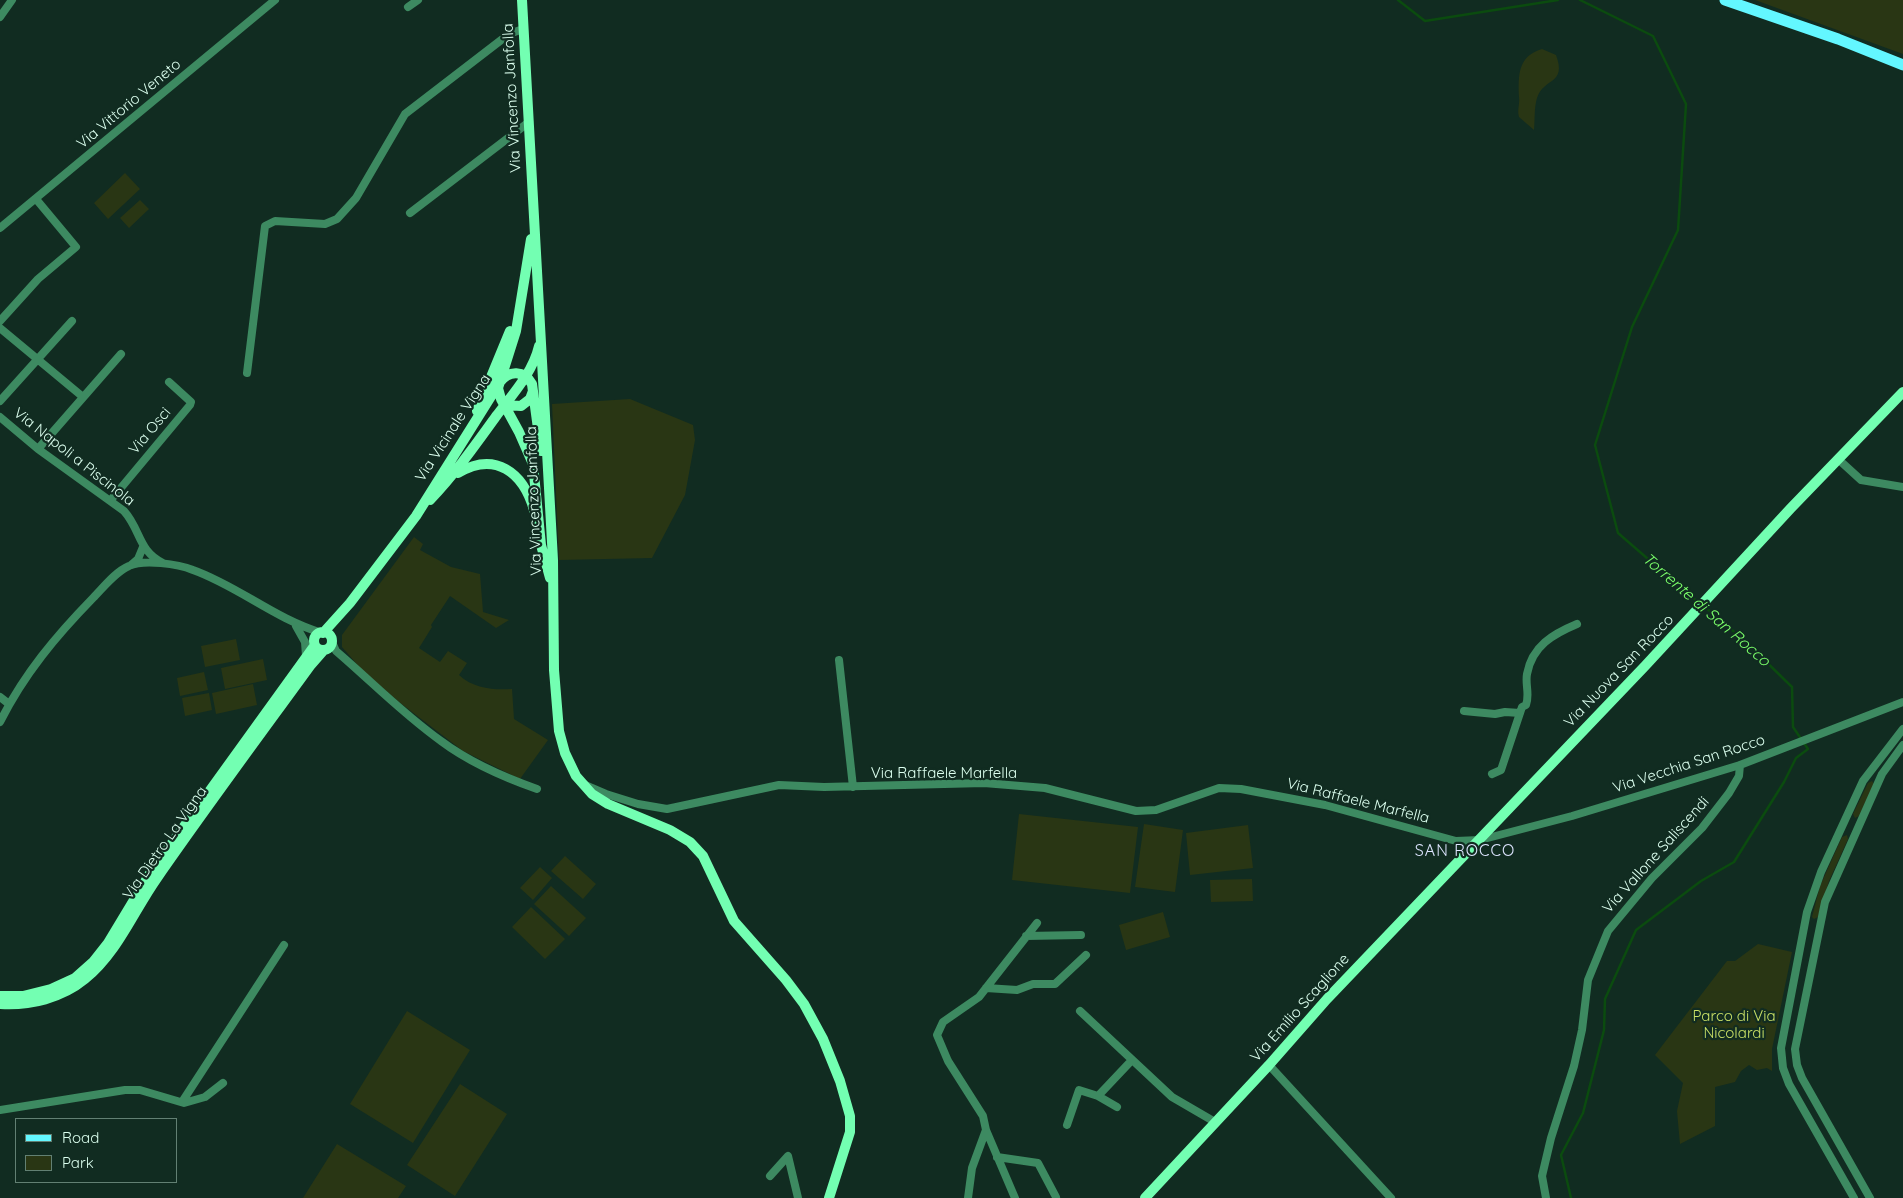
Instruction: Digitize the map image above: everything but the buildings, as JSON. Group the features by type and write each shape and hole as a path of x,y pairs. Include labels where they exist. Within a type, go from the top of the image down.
{"main road":[{"name":"Via Vincenzo Janfolla","path":"522,0 541,335 552,583"},
{"path":"1725,0 1783,18 1903,65"},
{"name":"Via Vincenzo Janfolla","path":"534,224 516,331 500,382 499,394 533,464 539,531 544,560 552,583"},
{"path":"466,436 500,359 524,284"},
{"name":"Via Vicinale Vigna","path":"325,643 350,603 416,516 452,476 526,376 537,355 541,335"},
{"path":"537,355 534,389 543,468 549,496"},
{"name":"Via Vicinale Vigna","path":"416,516 500,382 508,374 514,372 526,376"},
{"path":"526,376 534,389"},
{"path":"505,405 516,407 526,403 534,389"},
{"name":"Via Nuova San Rocco","path":"1480,840 1575,737 1654,657 1903,392"},
{"name":"Via Vicinale Vigna","path":"452,476 468,467 490,463 509,471 524,485 529,493 539,531"},
{"path":"552,583 554,670 559,731 565,753 581,784 608,804 670,830 690,842 703,856 734,921 786,980 804,1004 823,1039 840,1081 850,1116 850,1132 829,1198"},
{"name":"Via Dietro La Vigna","path":"0,996 23,996 51,989 75,978 94,962 108,943 149,875 306,658 325,643"},
{"name":"Via Dietro La Vigna","path":"0,1004 21,1003 50,998 69,990 103,962 115,948 156,880 325,643"},
{"name":"Via Emilio Scaglione","path":"1145,1198 1268,1066 1327,999 1480,840"}],"street":[{"path":"0,17 12,0"},
{"name":"Via Vittorio Veneto","path":"0,228 275,0"},
{"path":"408,7 418,0"},
{"path":"247,373 265,226 275,221 325,224 337,219 356,198 408,110 511,32 523,30"},
{"path":"410,214 529,122"},
{"path":"0,321 38,279 76,247 36,199"},
{"path":"0,401 72,321"},
{"path":"0,328 83,397"},
{"path":"38,449 121,354"},
{"name":"Via Osci","path":"110,501 191,404 169,382"},
{"name":"Via Napoli a Piscinola","path":"0,417 38,449 129,517 143,547 151,555 165,563"},
{"path":"1838,459 1861,480 1903,487"},
{"path":"0,722 21,683 56,636 106,585 138,559 143,547"},
{"path":"130,566 165,563 186,567 208,576 325,643 442,742 486,767 536,790"},
{"path":"294,624 325,643"},
{"path":"294,624 305,642 306,658"},
{"path":"1492,774 1501,770 1520,713 1529,696 1527,673 1536,652 1545,640 1577,624"},
{"path":"839,660 853,786"},
{"path":"0,697 9,704"},
{"name":"Via Vecchia San Rocco","path":"1480,840 1572,816 1740,765 1903,702"},
{"path":"1464,711 1495,714 1505,712 1520,713"},
{"path":"1854,1198 1789,1084 1783,1068 1781,1048 1804,926 1821,872 1863,782 1903,729"},
{"path":"1870,1198 1802,1078 1797,1065 1797,1035 1819,926 1828,894 1882,774 1903,746"},
{"name":"Via Vallone Saliscendi","path":"1546,1198 1542,1176 1551,1138 1574,1066 1582,1030 1588,980 1608,931 1652,878 1702,828 1729,793 1739,776 1740,765"},
{"name":"Via Raffaele Marfella","path":"581,784 622,799 667,809 779,785 984,784 1045,788 1136,811 1156,810 1219,788 1241,789 1326,805 1456,841 1480,840"},
{"path":"1843,824 1856,830"},
{"path":"1014,1198 986,1130 983,1116 948,1061 939,1044 937,1035 942,1022 979,997 1038,922"},
{"path":"1804,926 1811,924 1819,926"},
{"path":"1026,936 1080,935"},
{"path":"1802,937 1812,942 1816,940"},
{"path":"182,1102 284,945"},
{"path":"986,988 1017,990 1033,984 1055,984 1086,956"},
{"path":"1793,982 1807,985"},
{"path":"1080,1011 1172,1097 1216,1122"},
{"path":"1098,1096 1132,1060"},
{"path":"1268,1066 1391,1198"},
{"path":"0,1110 125,1090 148,1092 182,1102 205,1097 223,1083"},
{"path":"1067,1125 1079,1090 1098,1096 1117,1107"},
{"path":"968,1198 972,1168 986,1130"},
{"path":"770,1176 788,1156 798,1198"},
{"path":"998,1157 1038,1163 1056,1197"}],"green space":[{"path":"1755,0 1903,0 1903,54"},
{"path":"1542,49 1556,55 1559,71 1557,76 1540,91 1537,98 1534,130 1519,117 1519,81 1524,61 1534,52"},
{"path":"125,173 140,189 108,219 94,203"},
{"path":"140,200 149,209 129,228 120,218"},
{"path":"630,399 693,425 695,440 685,495 652,558 559,560 552,404"},
{"path":"414,537 423,544 420,550 451,567 480,574 483,612 509,620 496,628 450,596 419,648 440,662 448,651 467,663 459,675 471,683 491,689 512,689 514,719 548,740 520,779 463,751 399,702 361,669 342,647 342,635"},
{"path":"236,639 240,660 205,667 201,646"},
{"path":"263,659 267,680 225,689 221,668"},
{"path":"204,672 208,690 180,696 177,678"},
{"path":"253,684 257,705 216,714 212,693"},
{"path":"209,693 212,710 185,716 182,698"},
{"path":"1872,781 1874,784 1859,816 1855,818 1853,814 1868,783"},
{"path":"1019,814 1138,827 1130,893 1012,880"},
{"path":"1144,824 1183,830 1175,892 1135,887"},
{"path":"1248,825 1253,868 1190,875 1186,833"},
{"path":"1847,835 1848,839 1829,881 1818,917 1814,919 1812,917 1820,886 1842,837"},
{"path":"565,856 596,884 583,899 551,871"},
{"path":"540,867 552,878 533,900 520,888"},
{"path":"1252,879 1253,901 1211,902 1210,880"},
{"path":"551,886 586,918 569,936 534,904"},
{"path":"531,907 565,939 545,959 512,927"},
{"path":"1163,912 1170,937 1126,950 1119,925"},
{"name":"Parco di Via Nicolardi","path":"1758,944 1792,952 1772,1049 1772,1071 1767,1068 1757,1070 1749,1065 1741,1071 1735,1082 1715,1087 1715,1126 1680,1144 1677,1111 1683,1083 1655,1055 1727,961 1735,961"},
{"path":"407,1011 470,1050 413,1143 350,1104"},
{"path":"460,1084 507,1114 455,1196 407,1165"},
{"path":"337,1144 406,1186 398,1198 303,1198"}],"waterway":[{"name":"Torrente di San Rocco","path":"1398,0 1425,21 1558,0"},
{"name":"Torrente di San Rocco","path":"1580,0 1653,36 1686,104 1678,230 1632,327 1595,445 1618,533 1700,604"},
{"name":"Torrente di San Rocco","path":"1571,1198 1561,1155 1583,1113 1604,1030 1605,999 1636,930 1701,881 1734,862 1784,782 1796,758 1808,749 1793,727 1792,687 1746,642 1705,607"}],"district":[{"name":"SAN ROCCO","path":"1465,851"}]}
